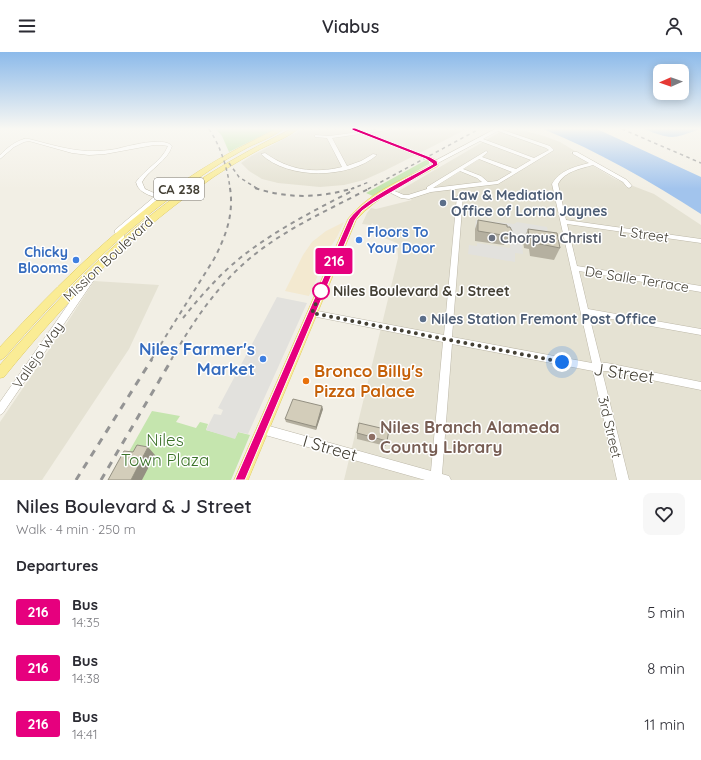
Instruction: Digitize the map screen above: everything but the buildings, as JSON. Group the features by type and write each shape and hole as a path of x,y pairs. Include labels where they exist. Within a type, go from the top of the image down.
{"main road":[{"name":"Mission Boulevard","path":"0,355 22,329 68,282 121,234 191,180 242,149"},
{"name":"Mission Boulevard","path":"0,373 46,319 121,244 162,209 200,182 254,149"},
{"path":"241,480 352,219 366,205 436,165 436,162 405,149"},
{"path":"68,282 80,284"}],"street":[{"path":"0,158 10,149"},
{"path":"62,149 80,154 127,149"},
{"path":"121,244 121,234 117,231 158,196 143,190 140,187 139,182 147,171 169,149"},
{"path":"335,149 345,167"},
{"path":"436,162 461,149"},
{"path":"506,149 534,160"},
{"path":"390,190 409,197 430,190 498,182 552,150 551,149"},
{"path":"430,190 428,188 486,152"},
{"path":"575,152 625,181 629,186"},
{"path":"263,154 275,163 286,168 330,171 364,162 375,155"},
{"path":"479,157 515,171"},
{"name":"3rd Street","path":"594,163 570,171 556,181 555,184 623,480"},
{"path":"460,168 479,177 486,183"},
{"path":"439,479 448,339 460,196"},
{"name":"L Street","path":"564,222 701,242"},
{"name":"Vallejo Way","path":"0,410 104,260"},
{"name":"De Salle Terrace","path":"574,268 701,289"},
{"path":"584,311 701,332"},
{"name":"J Street","path":"312,313 588,368 607,367 701,386"},
{"name":"I Street","path":"262,429 439,479"}],"shaded area":[{"path":"265,149 428,149 364,180 344,185 320,187 278,183 262,179 249,171 241,163"},
{"path":"471,149 572,149 575,151 570,152 615,179 654,194 701,225 701,480 344,480 398,258 397,243 384,238 377,226 372,223 371,225 362,224 371,208 376,209 412,200 397,192"},
{"path":"476,220 514,224 517,222 547,227 550,243 515,237 515,240 522,241 523,254 515,253 515,262 468,254 469,245 477,246 477,243 510,248 509,233 475,228"},
{"path":"344,222 329,249 309,296 285,291 303,255 312,242 326,231"},
{"path":"94,281 159,285 129,349 42,480 0,480 0,422"},
{"path":"277,297 307,303 248,434 238,432 235,439 206,430 214,414 221,415 223,410 218,408"}],"green space":[{"path":"228,149 235,149 229,152"},
{"path":"426,160 429,161 429,164 373,196 366,193"},
{"name":"Niles Town Plaza","path":"152,411 180,416 176,422 196,428 200,422 208,424 206,430 235,438 238,432 250,435 231,480 113,480"}],"water":[{"path":"588,149 640,149 701,177 701,214 663,190"}],"railway":[{"path":"220,149 230,189"},
{"path":"368,189 442,149"},
{"path":"668,149 701,163"},
{"path":"229,163 239,177 258,189"},
{"path":"353,188 369,182"},
{"path":"151,360 214,259 228,225 231,207 230,188"},
{"path":"258,189 280,194 304,196 329,194 353,188"},
{"path":"171,360 193,324 218,290 252,256 301,224 370,188"},
{"path":"183,318 217,279 253,248 294,222 352,191"},
{"path":"76,480 152,359"},
{"path":"101,480 172,359"}],"bus line":[{"name":"216","path":"241,480 268,413 352,219 360,210 371,202 436,165 436,162 405,149"}],"place":[{"name":"Law & Mediation Office of Lorna Jaynes","path":"443,203"},
{"name":"Chorpus Christi","path":"492,238"},
{"name":"Floors To Your Door","path":"359,240"},
{"name":"Chicky Blooms","path":"76,260"},
{"name":"Niles Boulevard & J Street","path":"321,291"},
{"name":"Niles Station Fremont Post Office","path":"423,319"},
{"name":"Niles Farmer's Market","path":"263,359"},
{"name":"Bronco Billy's Pizza Palace","path":"306,381"},
{"name":"Niles Branch Alameda County Library","path":"372,437"}],"route":[{"path":"321,291 312,313 562,362"}]}
